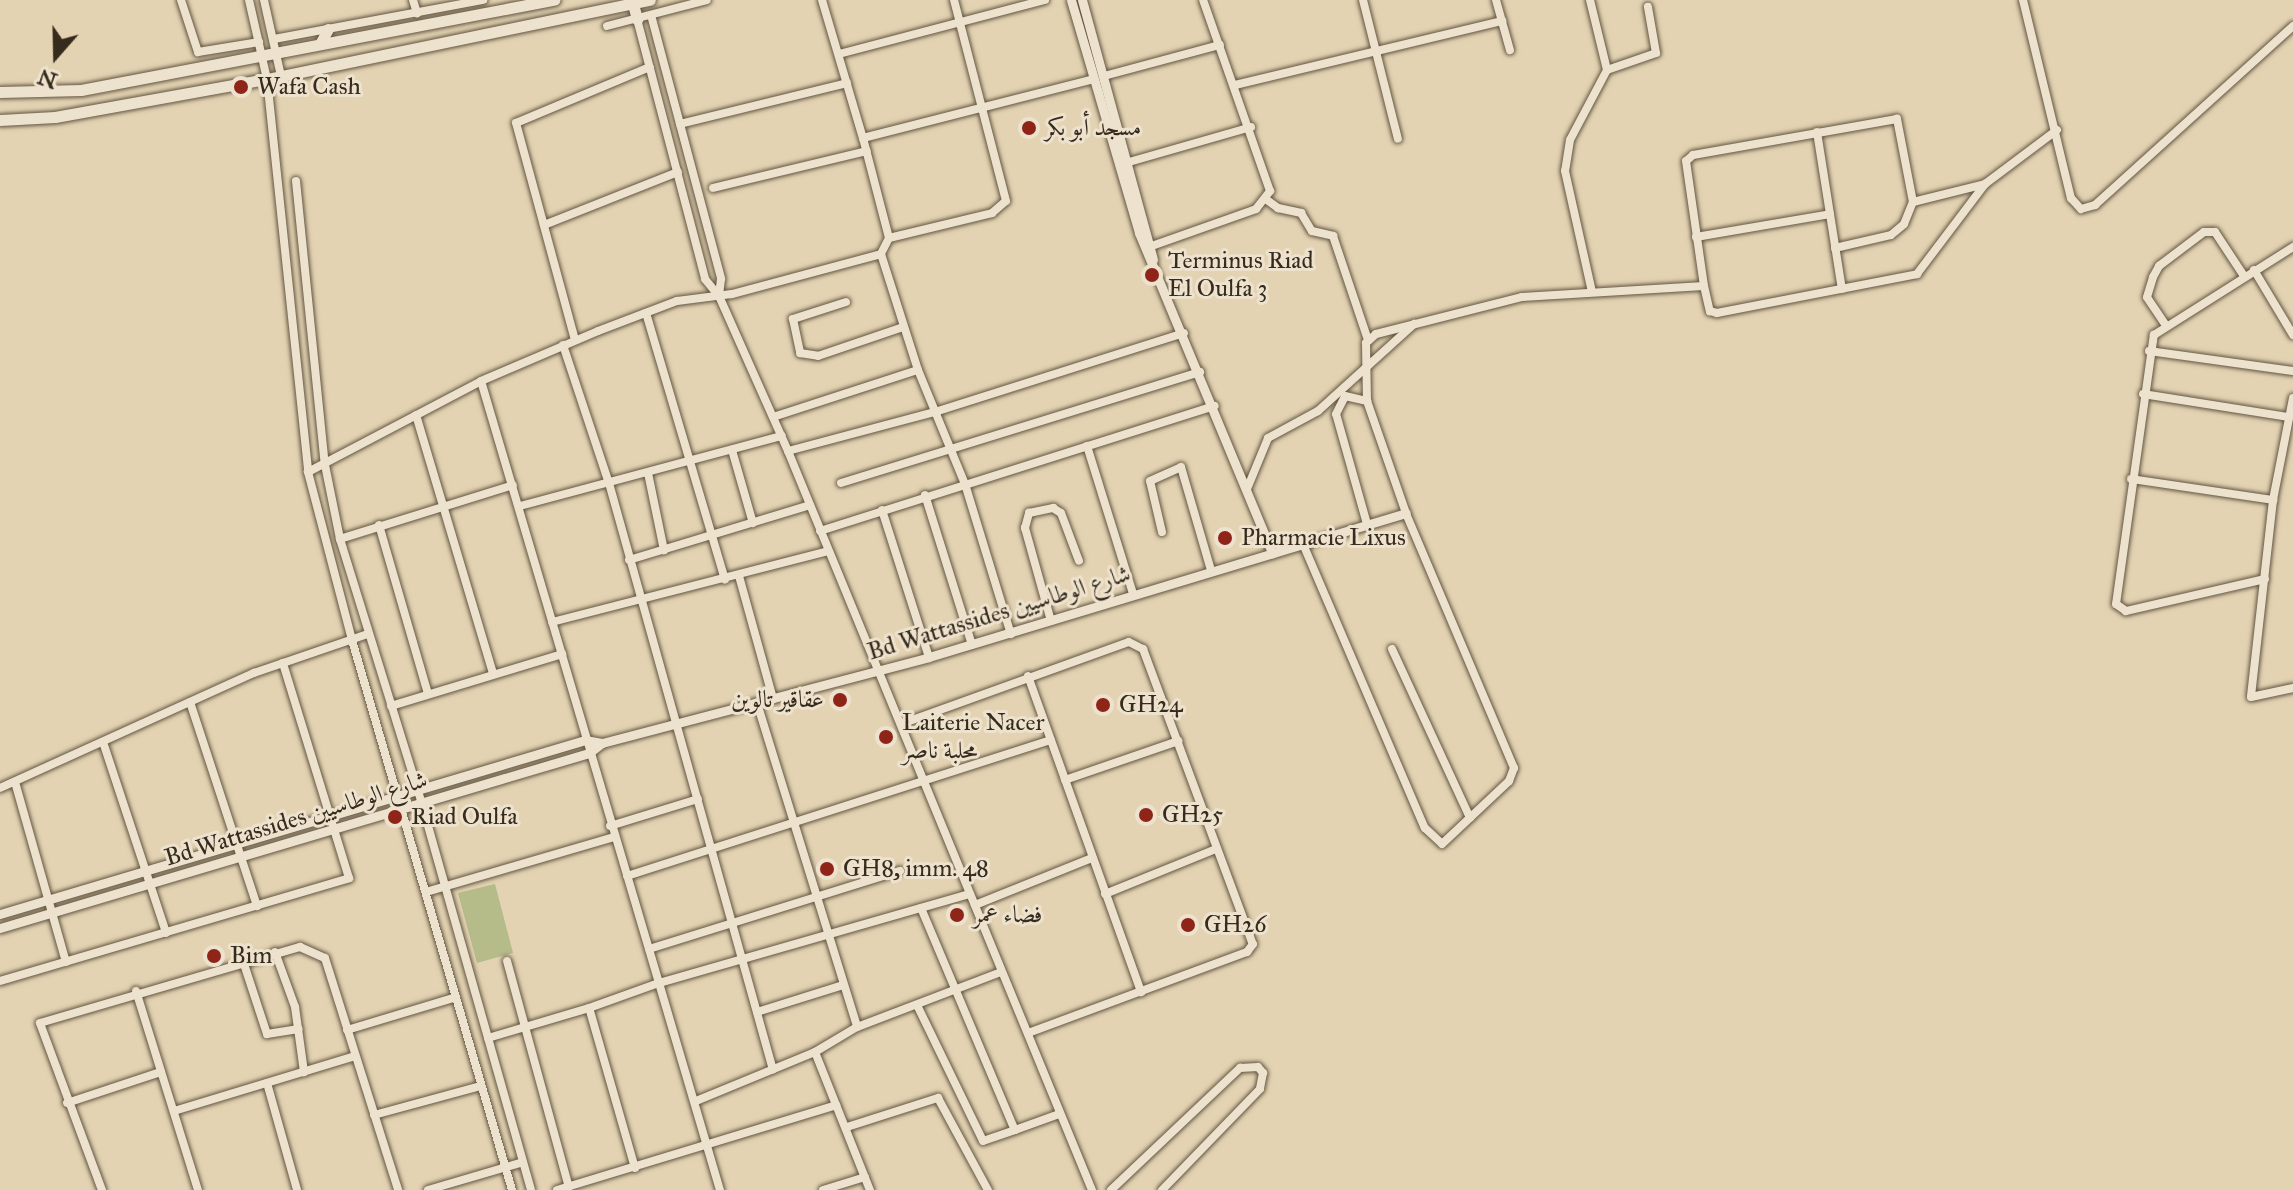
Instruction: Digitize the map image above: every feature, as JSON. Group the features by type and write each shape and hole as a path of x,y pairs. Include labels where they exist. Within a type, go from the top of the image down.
{"main road":[{"path":"0,120 55,117 267,79 650,0"},
{"path":"0,92 81,90 260,48 276,52 547,1"},
{"path":"633,4 637,19"},
{"path":"320,44 328,29"}],"street":[{"path":"181,0 198,52 260,48"},
{"path":"249,0 267,79 308,472 352,640 400,794 512,1190"},
{"path":"264,0 281,76"},
{"path":"413,0 417,13"},
{"path":"274,39 483,0"},
{"path":"607,26 707,0"},
{"path":"822,0 889,238 881,254 918,370 938,411 965,484 1011,634"},
{"path":"889,238 992,213 1003,206 1006,193 954,0"},
{"path":"839,54 1045,0"},
{"path":"1071,0 1129,162 1149,247"},
{"path":"1082,0 1099,78 1153,262 1215,406 1272,553"},
{"path":"1149,247 1256,209 1267,200 1270,182 1203,0"},
{"path":"1363,0 1398,139"},
{"path":"1496,0 1510,50"},
{"path":"1590,0 1607,70 1565,158 1592,292"},
{"path":"2023,0 2057,130 2071,198 2078,208 2091,208 2291,30"},
{"path":"1607,70 1656,53 1648,7"},
{"path":"651,15 721,279 719,296"},
{"path":"637,19 705,279 719,296 782,436 1092,1190"},
{"path":"1235,85 1502,21"},
{"path":"863,138 1220,45"},
{"path":"575,340 518,120 650,67"},
{"path":"680,124 847,83"},
{"path":"1835,248 1896,233 1913,202 1897,119 1688,158 1704,286 1710,311 1717,313 1924,270 1985,184 2057,130"},
{"path":"1129,162 1251,127"},
{"path":"1817,132 1842,289"},
{"path":"713,188 867,151"},
{"path":"544,225 678,172"},
{"path":"296,181 325,465 340,539 421,801 531,1190"},
{"path":"1913,202 1985,184"},
{"path":"1267,200 1278,208 1301,213 1312,231 1333,236 1368,340 1367,401 1406,513 1513,764 1509,781 1442,844 1431,837 1303,544"},
{"path":"1696,237 1830,214"},
{"path":"2165,324 2147,297 2153,277 2159,266 2204,232 2215,232 2244,276"},
{"path":"2265,579 2126,611 2119,608 2131,479 2149,351 2165,324 2293,247"},
{"path":"308,472 481,381 575,340 677,301 719,296 881,254"},
{"path":"2254,270 2293,335"},
{"path":"1368,340 1415,323 1522,297 1704,286"},
{"path":"289,291 306,289"},
{"path":"846,302 793,319 800,353 818,356 903,327"},
{"path":"646,313 725,580"},
{"path":"1247,489 1268,438 1318,411 1366,371 1415,323"},
{"path":"788,451 938,411 1184,333"},
{"path":"563,345 609,483 773,1070"},
{"path":"2149,351 2293,371"},
{"path":"773,417 918,370"},
{"path":"841,483 1200,372"},
{"path":"481,381 720,1190"},
{"path":"2143,394 2289,417"},
{"path":"1367,401 1345,396 1336,414 1367,524"},
{"path":"2293,398 2273,500 2251,697 2293,688"},
{"path":"820,531 925,495 1215,406"},
{"path":"416,415 493,674"},
{"path":"520,506 782,436"},
{"path":"1087,446 1133,594"},
{"path":"732,450 753,523"},
{"path":"1162,532 1150,481 1177,466 1186,472 1211,570"},
{"path":"648,473 664,550"},
{"path":"2131,479 2273,500"},
{"path":"340,539 513,485"},
{"path":"925,495 972,645"},
{"path":"629,560 810,505"},
{"path":"1051,621 1025,528 1029,513 1053,508 1061,513 1079,561"},
{"path":"882,510 929,657"},
{"name":"Bd Wattassides شارع الوطاسيين","path":"0,928 589,753 602,743 1011,634 1211,570 1406,513"},
{"path":"379,525 428,694"},
{"path":"552,622 725,580 828,551"},
{"path":"739,576 773,699"},
{"path":"0,788 283,663 368,634"},
{"path":"901,724 1028,676 1137,643 1178,741 1237,910 1254,936 1252,947 1028,1033"},
{"path":"1392,649 1470,818"},
{"path":"391,706 562,654"},
{"path":"0,981 349,878 336,827 283,663"},
{"path":"1028,676 1141,992"},
{"path":"190,702 257,906"},
{"path":"757,703 815,901 857,1027"},
{"name":"Bd Wattassides شارع الوطاسيين","path":"0,914 585,740 602,743"},
{"path":"627,876 1051,740"},
{"path":"1065,780 1178,741"},
{"path":"103,742 166,933"},
{"path":"15,782 66,962"},
{"path":"610,826 698,799"},
{"path":"426,892 614,837"},
{"path":"1105,894 1216,849"},
{"path":"975,905 1092,858"},
{"path":"649,949 815,901 900,871"},
{"path":"488,1038 525,1029 659,983 969,894"},
{"path":"921,908 953,990 1015,1130"},
{"path":"102,1190 67,1103 40,1023 136,991 275,952 307,947 325,958 398,1190"},
{"path":"275,952 299,1029 304,1072"},
{"path":"243,961 267,1034 299,1029"},
{"path":"507,961 569,1187"},
{"path":"696,1101 815,1052 857,1027 1001,972"},
{"path":"757,1012 843,985"},
{"path":"136,991 198,1190"},
{"path":"347,1030 456,997"},
{"path":"917,1005 983,1141 1059,1114"},
{"path":"589,1008 635,1168"},
{"path":"815,1052 870,1190"},
{"path":"174,1111 355,1056"},
{"path":"1111,1190 1240,1068 1258,1067 1263,1073 1260,1089 1162,1190"},
{"path":"67,1103 161,1072"},
{"path":"267,1083 297,1190"},
{"path":"374,1115 481,1086"},
{"path":"847,1127 938,1098 988,1190"},
{"path":"557,1190 836,1105"},
{"path":"428,1190 523,1162"},
{"path":"823,1190 865,1177"}],"green space":[{"path":"495,884 513,953 477,963 458,893"}],"place":[{"name":"Wafa Cash","path":"241,87"},
{"name":"مسجد أبو بكر","path":"1029,128"},
{"name":"Terminus Riad El Oulfa 3","path":"1152,275"},
{"name":"Pharmacie Lixus","path":"1225,538"},
{"name":"عقاقير تالوين","path":"840,700"},
{"name":"GH24","path":"1103,705"},
{"name":"Laiterie Nacer محلبة ناصر","path":"886,737"},
{"name":"GH25","path":"1146,815"},
{"name":"Riad Oulfa","path":"395,817"},
{"name":"GH8, imm. 48","path":"827,869"},
{"name":"فضاء عمر","path":"957,915"},
{"name":"GH26","path":"1188,925"},
{"name":"Bim","path":"214,956"}]}
